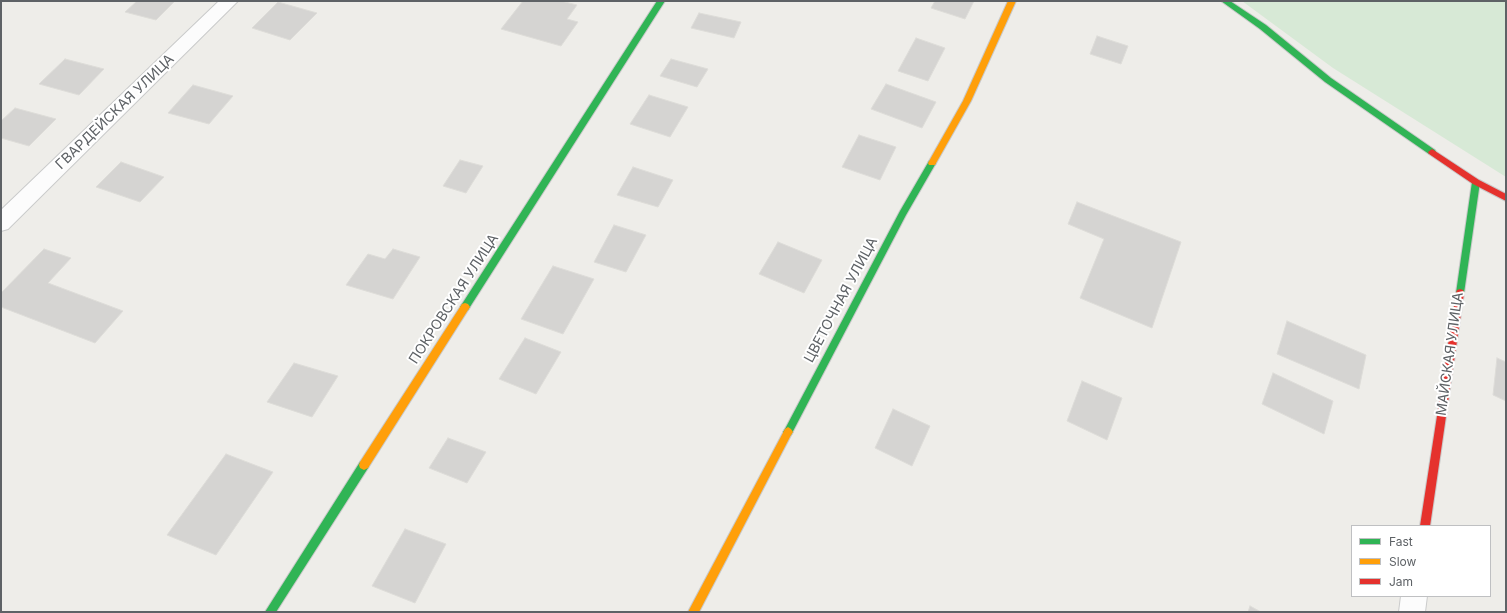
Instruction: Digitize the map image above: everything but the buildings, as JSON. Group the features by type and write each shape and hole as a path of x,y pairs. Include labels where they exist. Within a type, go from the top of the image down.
{"street":[{"name":"ГВАРДЕЙСКАЯ УЛИЦА","path":"1,223 229,1"},
{"name":"ПОКРОВСКАЯ УЛИЦА","path":"270,612 661,1"},
{"name":"ЦВЕТОЧНАЯ УЛИЦА","path":"693,612 903,214 967,101 1012,1"},
{"path":"1225,1 1263,27 1328,80 1476,182 1506,198"},
{"name":"МАЙСКАЯ УЛИЦА","path":"1424,525 1476,182"},
{"path":"1412,612 1414,597"}],"green space":[{"path":"1242,1 1506,1 1506,177 1333,68"}],"traffic: fast":[{"path":"465,307 661,1"},
{"path":"1225,1 1263,27 1328,80 1432,152"},
{"path":"788,432 903,213 932,163"},
{"path":"1460,293 1476,182"},
{"path":"270,612 364,465"}],"traffic: slow":[{"path":"932,163 967,101 1012,1"},
{"path":"364,465 465,307"},
{"path":"693,612 788,432"}],"traffic: jam":[{"path":"1432,152 1476,182 1506,198"},
{"path":"1425,525 1460,293"}]}
